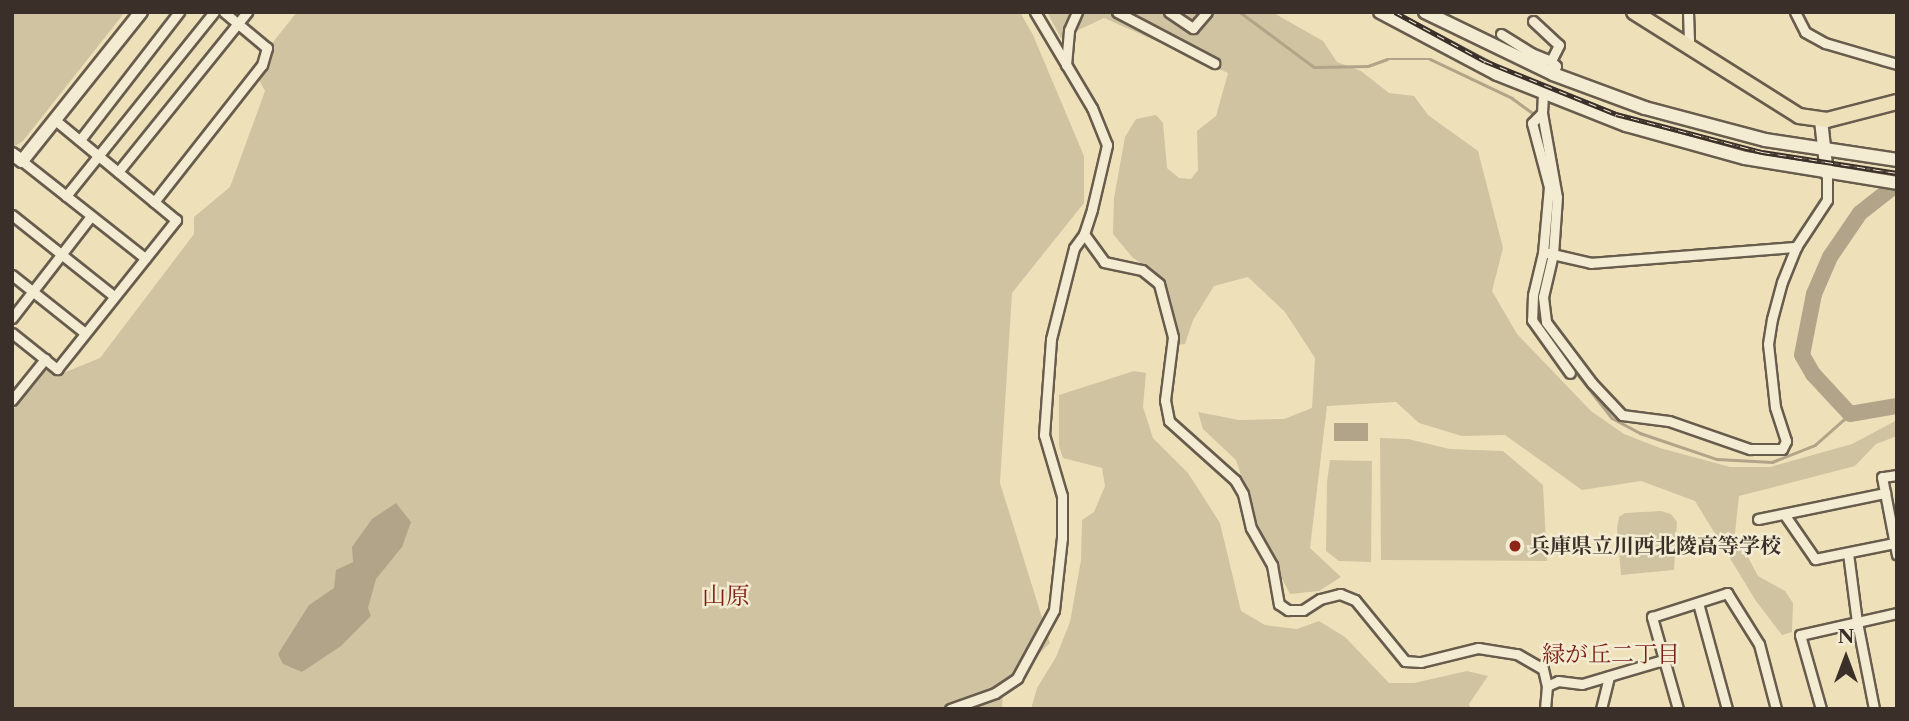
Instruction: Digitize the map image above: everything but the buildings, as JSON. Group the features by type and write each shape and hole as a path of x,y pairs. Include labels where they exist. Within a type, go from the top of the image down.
{"main road":[{"path":"1634,12 1793,113 1821,120 1897,102"}],"street":[{"path":"141,12 55,120 17,158 145,258"},
{"path":"80,140 179,12"},
{"path":"66,196 214,12"},
{"path":"154,202 262,65 267,48 224,12"},
{"path":"118,172 247,12"},
{"path":"950,709 995,693 1017,678 1054,610 1062,538 1062,496 1044,435 1051,339 1074,248 1084,234 1107,145 1092,108 1035,12"},
{"path":"1065,66 1069,30 1077,12"},
{"path":"1117,12 1214,63"},
{"path":"1169,12 1193,28 1207,12"},
{"path":"1380,12 1461,57 1543,94 1684,143 1826,174 1897,183"},
{"path":"1688,12 1689,46"},
{"path":"1794,12 1805,32 1825,43 1897,64"},
{"path":"1430,13 1553,74 1635,104 1706,125 1824,150 1897,160"},
{"path":"1534,21 1559,45 1551,61"},
{"path":"1501,34 1556,66 1543,94 1542,113 1557,197 1543,297 1546,322 1592,383 1622,415 1669,421 1750,449 1782,449 1786,441 1775,407 1768,344 1776,299 1796,247 1827,200 1821,120"},
{"path":"12,333 57,369 176,220 55,120"},
{"path":"12,215 114,296"},
{"path":"12,318 91,216"},
{"path":"1084,234 1104,262 1142,270 1154,277 1158,284 1172,337 1166,400 1169,421 1235,480 1243,494 1251,528 1272,565 1279,604 1288,610 1303,610 1320,599 1340,594 1354,600 1405,661 1421,662 1478,648 1499,650 1537,662 1543,669 1547,686 1545,709"},
{"path":"1548,253 1591,263 1796,247"},
{"path":"1548,253 1533,295 1532,320 1570,373"},
{"path":"12,275 85,333"},
{"path":"12,400 45,359"},
{"path":"1897,475 1882,477 1894,523 1897,555"},
{"path":"1758,519 1885,493"},
{"path":"1784,514 1815,559 1894,543"},
{"path":"1848,552 1857,622 1874,709"},
{"path":"1678,709 1652,617 1727,593 1759,643 1776,709"},
{"path":"1699,603 1727,709"},
{"path":"1821,709 1800,635 1897,613"},
{"path":"1547,686 1558,681 1582,684 1663,660"},
{"path":"1601,709 1609,676"}],"shaded area":[{"path":"12,12 125,12 23,141 12,148"},
{"path":"297,12 1020,12 1033,35 1084,156 1084,203 1012,293 1000,483 1050,643 1003,689 1002,709 12,709 12,411 44,370 63,373 100,358 194,234 194,217 230,187 265,91 258,78 273,42"},
{"path":"1047,12 1272,12 1323,41 1337,62 1361,71 1389,93 1414,96 1428,115 1478,151 1503,248 1492,291 1517,334 1591,411 1624,434 1660,448 1730,467 1770,467 1852,444 1897,420 1897,436 1876,444 1855,466 1739,496 1735,533 1758,576 1785,591 1793,603 1792,632 1782,635 1756,601 1695,501 1641,481 1582,490 1505,435 1462,436 1419,423 1396,402 1327,406 1310,548 1341,577 1319,591 1290,594 1262,541 1236,460 1203,429 1198,412 1239,420 1284,419 1312,408 1315,358 1285,312 1248,277 1214,286 1193,320 1185,344 1176,345 1171,300 1156,273 1133,258 1113,234 1114,198 1125,137 1136,119 1156,115 1163,123 1167,168 1179,178 1191,179 1198,170 1197,131 1216,116 1228,73 1104,18 1061,38"},
{"path":"1134,371 1146,373 1143,407 1153,438 1188,473 1220,523 1241,611 1265,625 1297,629 1319,621 1345,637 1389,683 1414,683 1467,671 1488,676 1469,704 1471,709 1031,709 1037,688 1056,657 1070,622 1081,560 1082,520 1094,512 1105,486 1102,468 1063,458 1059,446 1059,395"},
{"path":"1334,423 1368,423 1368,441 1334,441"},
{"path":"1380,438 1408,439 1450,449 1503,451 1543,485 1547,561 1381,560"},
{"path":"1330,460 1372,461 1371,562 1339,561 1326,551"},
{"path":"396,503 411,522 402,547 376,579 368,608 371,616 341,646 302,672 283,664 278,654 309,605 334,588 336,570 353,562 352,547 372,519"},
{"path":"1661,511 1671,514 1677,522 1674,570 1621,575 1617,528 1619,517 1625,513"}],"waterway":[{"path":"1240,12 1314,67 1368,66 1387,59 1430,59 1512,98 1535,115"},
{"path":"1539,120 1542,145"},
{"path":"1897,184 1860,213 1830,257 1814,294 1802,355 1813,374 1850,414 1897,406"},
{"path":"1545,269 1547,255"},
{"path":"1539,296 1540,322 1579,376 1612,418 1640,433 1717,459 1772,462 1815,445 1850,414"}],"railway":[{"path":"1395,12 1485,61 1616,114 1762,152 1897,173"}],"place":[{"name":"兵庫県立川西北陵高等学校","path":"1515,546"}],"district":[{"name":"山原","path":"726,596"},
{"name":"緑が丘二丁目","path":"1611,654"}]}
